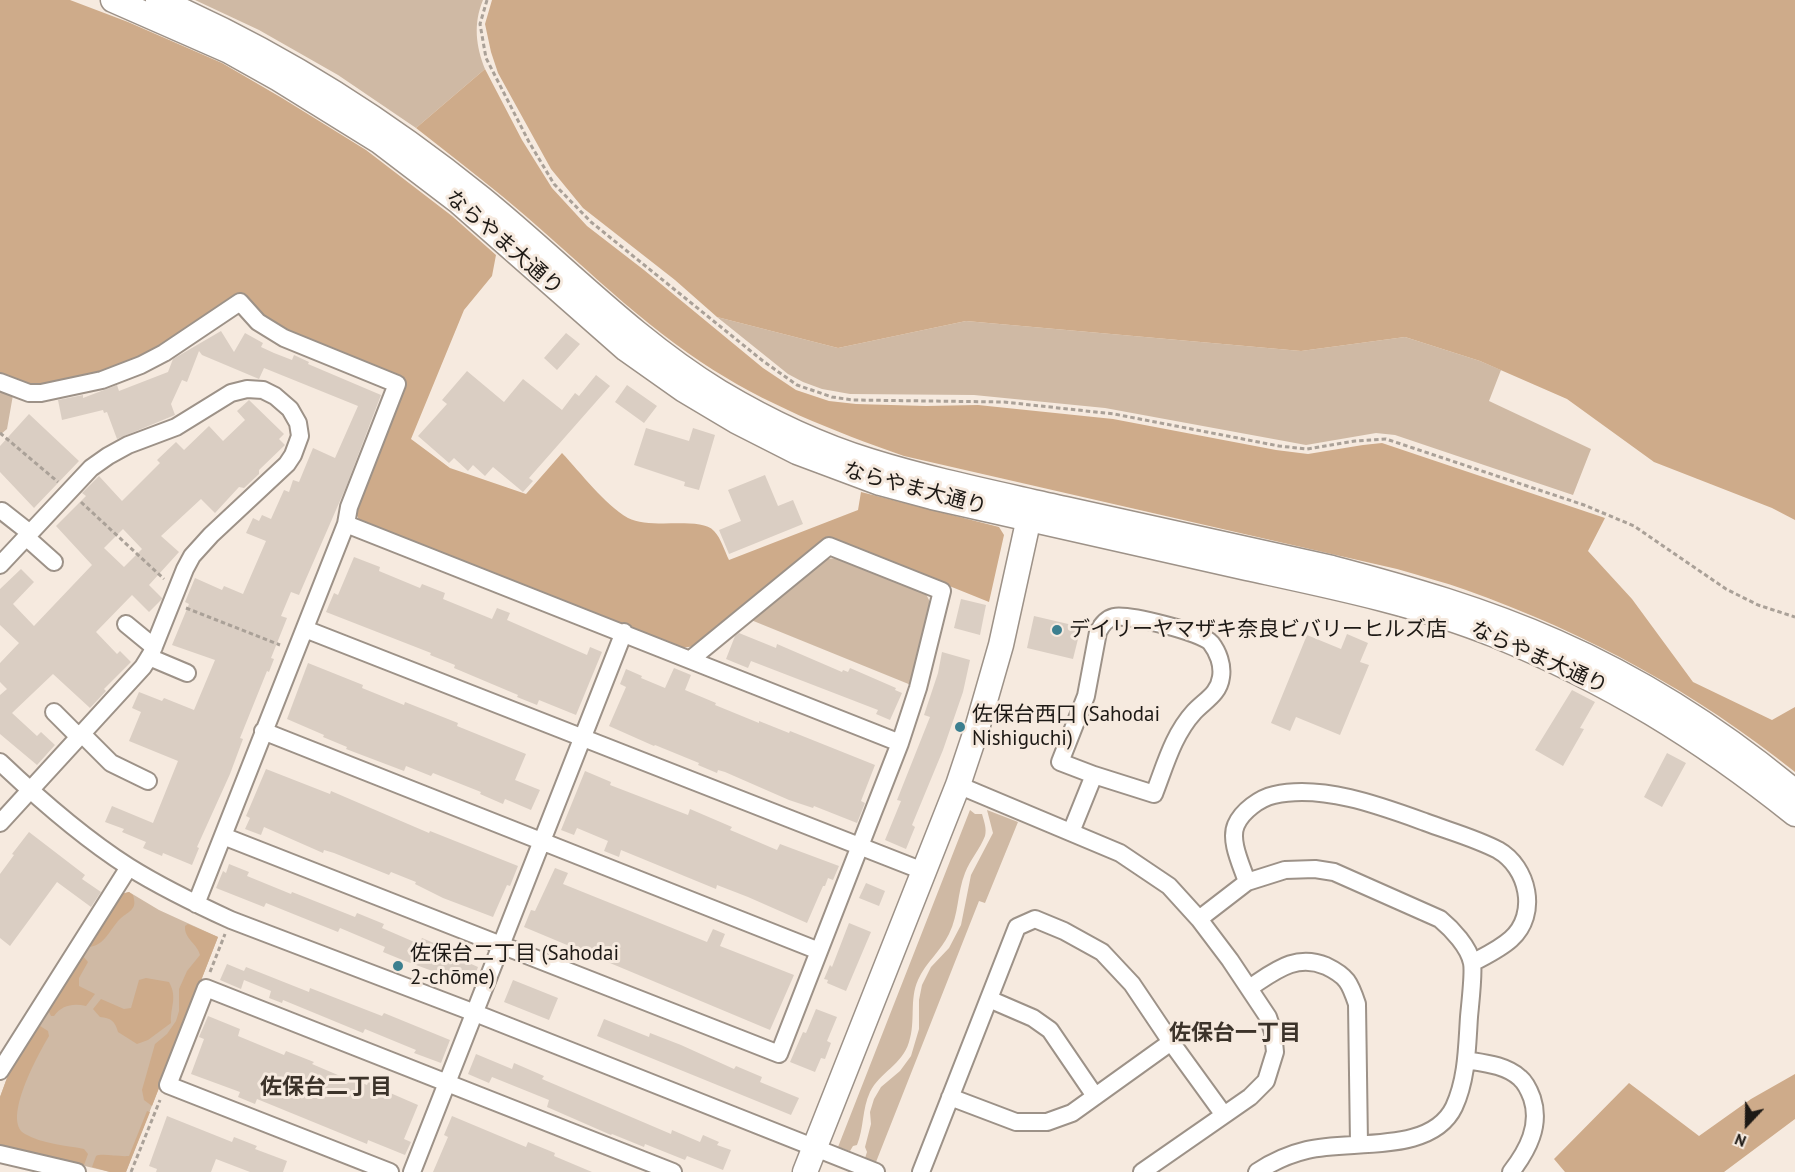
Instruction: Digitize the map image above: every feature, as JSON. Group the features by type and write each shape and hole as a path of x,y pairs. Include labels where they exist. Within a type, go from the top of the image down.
{"street":[{"name":"ならやま大通り","path":"113,0 229,51 379,141 459,202 626,349 684,390 735,421 797,452 880,483 932,497 1031,510 1332,568 1465,606 1556,642 1609,667 1721,735 1766,767 1795,792"},
{"name":"ならやま大通り","path":"158,0 289,64 345,98 400,136 483,200 634,333 680,367 721,393 780,424 868,460 1031,510 1361,593 1432,613 1492,634 1550,658 1605,685 1659,716 1709,748 1795,814"},
{"path":"0,382 29,393 41,393 102,380 141,365 164,353 240,302 258,322 278,334 397,384 349,507 346,524 196,904"},
{"path":"0,566 91,468 128,445 176,427 231,393 247,389 263,390 275,396 290,409 298,423 300,436 293,455 286,464 192,556 143,667 0,823"},
{"path":"805,1172 958,785 1001,645 1031,510"},
{"path":"2,511 54,562"},
{"path":"346,524 900,743"},
{"path":"223,836 779,1054 900,743 918,688 942,591 829,546 691,659"},
{"path":"1125,616 1184,630 1200,635 1210,642 1220,659 1222,676 1218,688 1183,726 1175,740 1154,794 1094,775 1060,762 1086,696 1098,632 1104,622 1113,617 1125,616"},
{"path":"126,624 151,652 187,673"},
{"path":"305,629 923,871"},
{"path":"412,1172 624,632"},
{"path":"54,712 111,763 148,781"},
{"path":"263,731 819,951"},
{"path":"0,762 87,837 129,867 196,904 231,920 475,1013 876,1172"},
{"path":"1071,832 1094,775"},
{"path":"958,785 1120,853 1169,886 1199,919 1268,1017 1273,1032 1275,1052 1266,1081 1258,1090 1224,1115 1142,1172"},
{"path":"1247,882 1234,839 1236,824 1253,804 1274,795 1307,793 1345,796 1478,841 1499,851 1515,864 1524,881 1528,896 1522,925 1512,939 1472,963"},
{"path":"0,1071 129,867"},
{"path":"1199,919 1247,882 1285,870 1315,869 1334,873 1440,919 1453,931 1472,963 1466,1060 1460,1092 1453,1108 1444,1120 1417,1137 1396,1142 1309,1149 1284,1158 1257,1172"},
{"path":"921,1172 1017,927 1035,919 1064,931 1102,952 1132,984 1224,1115"},
{"path":"1249,988 1286,965 1301,960 1317,963 1340,973 1350,984 1357,1004 1359,1144"},
{"path":"390,1172 168,1084 206,988 673,1172"},
{"path":"989,999 1033,1018 1050,1030 1095,1096"},
{"path":"950,1097 1016,1122 1047,1122 1072,1113 1171,1042"},
{"path":"1466,1060 1506,1069 1520,1077 1528,1087 1536,1111 1534,1131 1523,1156 1511,1172"},
{"path":"0,1154 77,1172"}],"path":[{"path":"487,0 480,24 486,58 529,142 554,184 591,222 763,361 797,385 826,396 854,399 1004,402 1114,414 1279,446 1307,449 1386,439 1584,505 1634,526 1726,589 1758,605 1795,616"},
{"path":"0,434 69,491 174,597 296,651"},
{"path":"206,988 206,980 231,920"},
{"path":"132,1172 168,1084"}],"shaded area":[{"path":"0,0 70,0 128,22 222,63 366,150 452,216 496,255 492,276 464,310 411,439 450,468 526,494 562,453 602,497 628,518 649,523 686,523 707,527 719,537 729,560 858,510 861,492 999,527 1004,535 989,602 828,537 695,646 682,648 359,520 354,509 405,380 267,322 240,294 145,356 94,374 35,389 0,376"},
{"path":"195,0 483,0 478,18 477,35 479,52 485,69 416,128 338,75 259,30"},
{"path":"492,0 1795,0 1795,520 1772,508 1654,462 1567,399 1480,361 1405,337 1301,351 966,321 838,348 717,317 675,280 583,208 551,169 498,73 485,24"},
{"path":"485,69 522,140 552,188 587,226 763,368 796,390 829,401 856,404 978,405 1113,419 1308,454 1382,443 1605,518 1588,551 1632,599 1693,682 1772,720 1795,707 1795,772 1718,716 1638,667 1554,625 1466,590 1397,569 904,456 851,437 749,391 701,362 649,324 527,217 416,128"},
{"path":"717,317 838,348 966,321 1301,351 1405,337 1501,370 1489,401 1591,449 1573,495 1395,435 1376,433 1306,445 1105,408 974,395 850,394 822,389 788,374"},
{"path":"0,390 13,395 7,429 0,435"},
{"path":"838,558 925,592 931,604 911,685 751,620 825,559"},
{"path":"970,810 975,814 982,814 985,836 965,873 955,919 949,934 925,968 915,988 911,1034 906,1050 870,1092 857,1145 853,1146 850,1151 838,1147"},
{"path":"987,810 1018,822 985,903 979,901 876,1162 865,1158 867,1152 865,1147 871,1124 870,1112 874,1099 881,1087 900,1071 911,1056 919,1029 919,1000 922,985 931,967 949,948 961,925 971,875 993,833"},
{"path":"129,892 159,910 218,937 126,1172 110,1172 5,1147 0,1097 11,1067 121,894"},
{"path":"129,892 133,895 133,907 117,922 104,940 89,947 121,894"},
{"path":"188,924 218,937 152,1106 144,1100 142,1090 155,1044 167,1034 176,1021 179,1011 179,989 187,971 200,955 186,934 185,926"},
{"path":"82,955 88,962 79,978 79,986 95,994 86,1006 68,1006 51,1016 47,1008"},
{"path":"146,978 169,982 173,993 171,1023 148,1040 137,1044 118,1032 112,1021 100,1017 93,1009 101,999 124,1009 131,1008 139,980"},
{"path":"37,1024 48,1031 49,1036 24,1086 17,1116 19,1127 25,1134 39,1140 84,1149 88,1154 84,1165 0,1147 0,1097 11,1067"},
{"path":"1795,1074 1795,1119 1724,1172 1565,1172 1554,1159 1629,1083 1699,1136 1751,1099"},
{"path":"147,1111 150,1112 126,1172 110,1172 92,1167 96,1156 99,1155 129,1156"}],"building":[{"path":"221,331 234,352 245,333 263,343 261,347 274,353 292,360 294,355 309,362 308,364 381,395 346,487 299,595 291,592 281,616 287,618 271,658 274,659 240,738 243,739 230,774 197,847 199,848 192,865 163,853 162,856 143,848 146,842 122,832 124,829 105,822 112,806 153,823 178,761 129,741 141,712 132,708 139,692 162,701 164,698 194,710 215,660 172,645 189,604 185,602 195,578 222,590 224,586 243,594 266,541 246,533 253,518 259,521 262,515 271,519 284,490 289,492 293,480 299,482 313,448 335,458 358,406 264,368 259,379 202,355 199,351 187,382 182,380 171,404 175,415 117,439 107,412 104,413 103,410 62,420 58,400 83,395 83,398 117,385 119,391 168,372 173,359"},
{"path":"566,333 580,344 557,370 544,358"},
{"path":"467,371 504,402 523,379 562,410 575,393 579,396 596,375 610,386 529,478 533,481 523,492 493,467 485,476 473,465 468,471 454,458 449,463 418,436 447,404 442,400"},
{"path":"627,385 657,406 644,423 615,402"},
{"path":"249,400 284,434 279,439 285,445 259,470 259,474 244,488 239,487 215,513 201,499 161,536 179,552 149,585 162,599 149,612 132,595 96,632 117,654 120,651 131,662 104,689 106,691 90,708 53,674 12,713 37,736 41,732 55,745 37,765 0,734 0,695 7,689 0,682 0,663 19,643 0,625 0,589 21,569 34,582 13,604 34,626 92,565 56,526 86,496 82,493 99,476 122,501 160,463 157,460 176,442 184,450 209,426 223,441 245,420 237,411","holes":["123,529 142,549 124,567 104,548"]},
{"path":"29,414 79,461 34,508 0,472 0,446"},
{"path":"646,428 689,441 693,428 715,435 699,490 684,486 685,482 634,465"},
{"path":"765,475 778,506 793,500 803,524 729,554 719,530 741,521 728,490"},
{"path":"354,557 380,567 379,571 420,588 422,584 445,593 443,599 492,619 497,608 510,613 507,620 587,655 590,647 602,652 576,715 539,700 537,705 517,697 518,695 454,668 455,665 430,655 431,653 326,612 334,593 338,595"},
{"path":"961,599 986,605 980,635 954,628"},
{"path":"1034,616 1081,627 1073,659 1027,648"},
{"path":"739,633 776,648 777,644 842,672 843,670 848,672 850,668 896,688 895,690 902,693 890,720 876,714 878,710 751,661 748,668 726,659 735,636"},
{"path":"1347,634 1368,643 1360,662 1369,665 1340,735 1296,717 1290,731 1271,723 1307,635 1341,649"},
{"path":"942,652 970,660 963,692 943,750 912,825 915,827 906,849 885,840 901,801 897,800 930,717 924,715 938,673"},
{"path":"308,663 363,685 362,688 404,705 405,702 458,723 457,726 526,754 515,780 540,790 531,810 505,799 503,804 480,794 481,792 433,773 431,776 406,766 404,771 346,749 347,747 323,737 324,735 287,719"},
{"path":"674,668 691,675 685,690 716,703 715,705 759,723 759,721 789,733 790,731 875,765 861,801 865,803 857,823 814,806 813,808 789,800 725,772 718,770 717,773 698,765 699,763 609,726 626,687 620,684 626,669 665,688"},
{"path":"1572,690 1595,702 1580,728 1584,729 1563,766 1535,750"},
{"path":"1667,753 1686,763 1662,807 1644,797"},
{"path":"266,769 330,794 331,791 429,833 430,831 518,866 493,917 443,898 415,884 416,882 391,872 389,875 334,853 324,850 323,853 264,827 261,835 245,829 250,818 246,816"},
{"path":"585,771 611,782 610,785 688,815 690,809 732,827 730,830 777,850 780,844 839,866 833,880 828,878 823,886 807,923 748,897 717,885 716,889 621,850 619,857 604,851 608,841 577,828 574,835 561,830"},
{"path":"29,832 85,875 82,879 101,892 91,907 57,882 10,946 0,938 0,874"},
{"path":"229,864 249,872 247,876 291,894 292,892 355,917 357,913 384,924 382,928 419,944 422,938 448,949 446,953 478,967 472,983 440,969 438,973 383,952 385,947 340,928 338,932 266,903 264,907 216,888 223,871 226,873"},
{"path":"555,868 568,873 563,884 707,942 713,929 725,934 720,946 794,975 770,1030 524,927 531,910 535,911"},
{"path":"866,883 885,891 879,906 859,898"},
{"path":"849,923 871,932 846,991 827,983 828,980 824,979 830,965 832,967"},
{"path":"227,964 244,971 246,967 309,992 310,988 382,1016 384,1013 450,1040 441,1063 414,1053 416,1050 365,1029 363,1033 283,1000 282,1003 269,998 271,991 244,980 241,989 220,980"},
{"path":"513,980 558,998 549,1020 504,1002"},
{"path":"816,1009 837,1017 827,1041 831,1043 825,1059 821,1058 815,1072 790,1062"},
{"path":"208,1016 240,1029 238,1036 284,1055 286,1051 314,1062 312,1064 359,1084 360,1082 367,1085 370,1078 390,1086 388,1092 418,1105 404,1139 411,1142 405,1155 368,1140 367,1144 257,1099 255,1104 238,1097 240,1092 191,1074 204,1039 199,1037"},
{"path":"604,1019 649,1037 650,1033 734,1069 736,1066 762,1077 760,1082 799,1098 791,1115 597,1036"},
{"path":"476,1054 512,1069 514,1063 544,1076 542,1079 671,1134 672,1130 700,1142 703,1135 719,1142 717,1145 731,1150 723,1170 687,1156 685,1160 645,1144 644,1147 611,1135 547,1107 549,1100 492,1077 489,1083 468,1074"},
{"path":"167,1116 232,1142 234,1137 257,1146 255,1149 287,1161 283,1172 250,1172 216,1159 211,1172 156,1172 157,1169 149,1166"},
{"path":"452,1116 526,1147 528,1142 592,1172 433,1172 448,1137 444,1135"}],"place":[{"name":"デイリーヤマザキ奈良ビバリーヒルズ店","path":"1057,630"},
{"name":"佐保台西口 (Sahodai Nishiguchi)","path":"960,727"},
{"name":"佐保台二丁目 (Sahodai 2-chōme)","path":"398,966"}],"district":[{"name":"佐保台一丁目","path":"1235,1034"},
{"name":"佐保台二丁目","path":"326,1088"}]}
